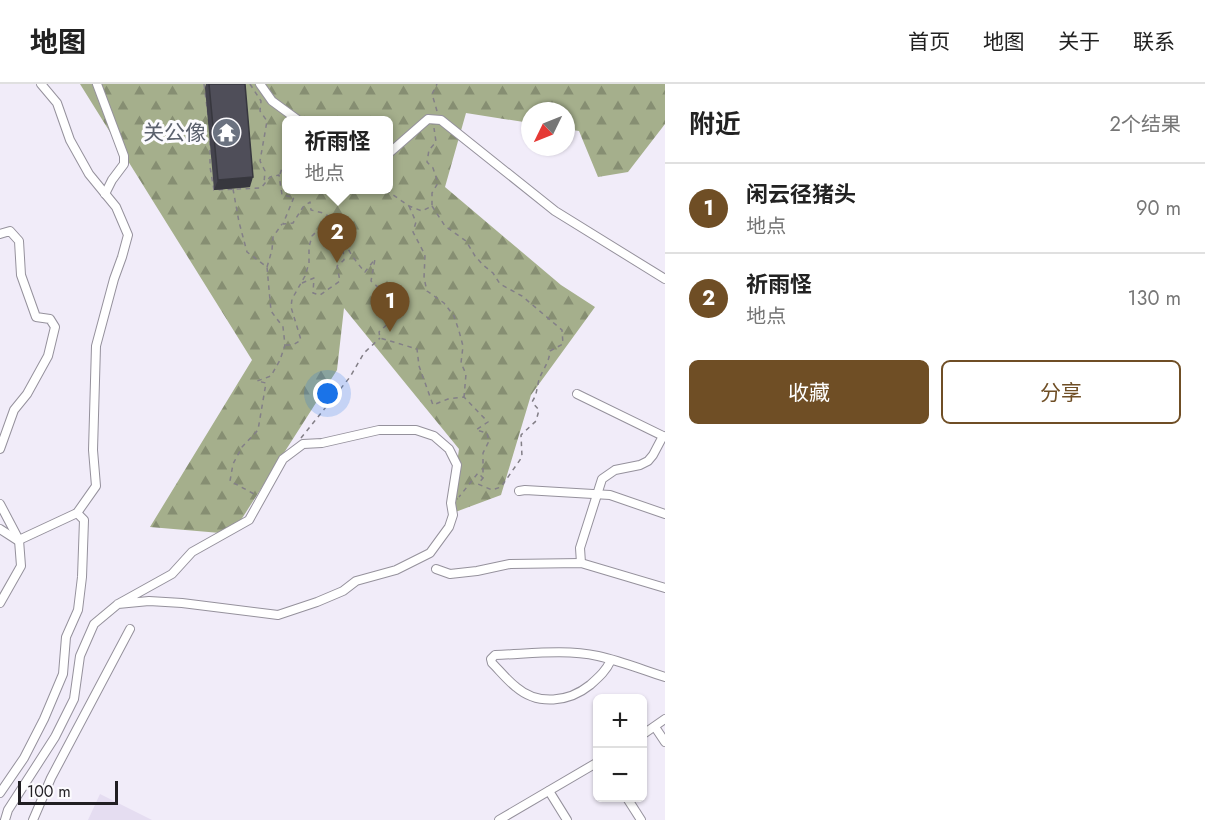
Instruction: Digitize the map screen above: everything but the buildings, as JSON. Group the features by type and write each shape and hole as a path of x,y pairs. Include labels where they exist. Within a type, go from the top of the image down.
{"street":[{"path":"19,540 77,513 96,486 93,450 96,346 128,235 116,207 89,174 70,140 57,103 41,84"},
{"path":"97,84 124,156 124,164 105,194"},
{"path":"260,84 272,101 293,116"},
{"path":"393,150 428,119 441,120 555,211 665,279"},
{"path":"0,234 10,231 19,241 21,275 36,317 50,319 55,327 48,356 27,394 14,410 0,448"},
{"path":"577,394 664,437 648,460 640,465 615,470 602,479 580,548 581,563"},
{"path":"5,820 8,810 55,737 74,699 80,656 94,624 118,604 172,574 192,552 249,520 283,459 303,444 322,443 379,430 416,430 434,436 449,449 457,465 452,503 453,516 430,553 396,570 356,581 343,591 318,602 278,615 182,603 149,601 118,604"},
{"path":"519,491 610,495 665,514"},
{"path":"0,504 19,540 21,566 0,603"},
{"path":"0,793 29,748 63,674 66,638 78,610 82,577 84,520 77,513"},
{"path":"0,529 19,540"},
{"path":"436,569 450,574 510,564 581,563 665,588"},
{"path":"33,820 51,778 130,628"},
{"path":"611,660 603,674 585,689 572,697 557,700 536,697 517,689 492,663 491,658 495,655 566,653 597,656 611,660 665,677"},
{"path":"647,732 665,719"},
{"path":"655,727 665,742"},
{"path":"501,820 593,764"},
{"path":"549,791 567,820"},
{"path":"630,802 641,820"}],"path":[{"path":"204,84 208,116"},
{"path":"250,84 261,101 260,111 267,121 260,161 265,171 264,183"},
{"path":"408,206 416,222 413,232 425,255 424,278 427,291 444,303 454,316 459,330 463,346 461,363 466,374 464,397 488,422 476,430 487,433 489,441 483,453 483,478 478,484 492,490 501,487 522,458 521,435 536,421 539,410 532,402 538,393 538,383 549,362 550,351 563,344 562,330 522,296 500,284 493,273 475,256 466,241 445,226 432,206 432,193 438,183 433,168 427,162 429,150 436,142 434,129 437,120 436,104 432,94 437,84"},
{"path":"209,133 210,167 214,190 261,188 270,177 279,175"},
{"path":"251,493 230,481 234,464 242,447 258,430 266,383 257,381 271,376 285,345 283,327 270,311 267,267 273,237 283,224 294,196 282,195 279,175 282,168"},
{"path":"233,188 247,252 267,267"},
{"path":"392,194 408,206 422,211 432,206"},
{"path":"283,224 293,223 303,207 310,202 311,210 332,218 344,216 346,224 343,233 348,246 364,272 375,260 371,281 389,297 386,308 395,317 379,332 380,338"},
{"path":"285,345 293,345 301,340 291,307 292,299 309,263 312,236 323,225 336,228 346,224"},
{"path":"300,284 314,278 313,293 320,295 339,281 337,266 344,260 343,249 348,246"},
{"path":"380,338 417,349 418,366 433,405 448,399 464,397"},
{"path":"298,442 350,377 364,352 380,338"},
{"path":"452,503 478,472 483,478"}],"shaded area":[{"path":"100,794 152,820 88,820"}],"green space":[{"path":"80,84 665,84 665,124 628,172 598,177 579,131 575,130 575,102 521,102 521,122 466,113 445,187 561,285 595,307 531,395 501,495 450,514 459,449 344,308 337,370 232,534 150,527 252,360"}],"place":[{"name":"关公像","path":"227,133"},
{"name":"祈雨怪","path":"337,263"},
{"name":"闲云径猪头","path":"390,332"}]}
